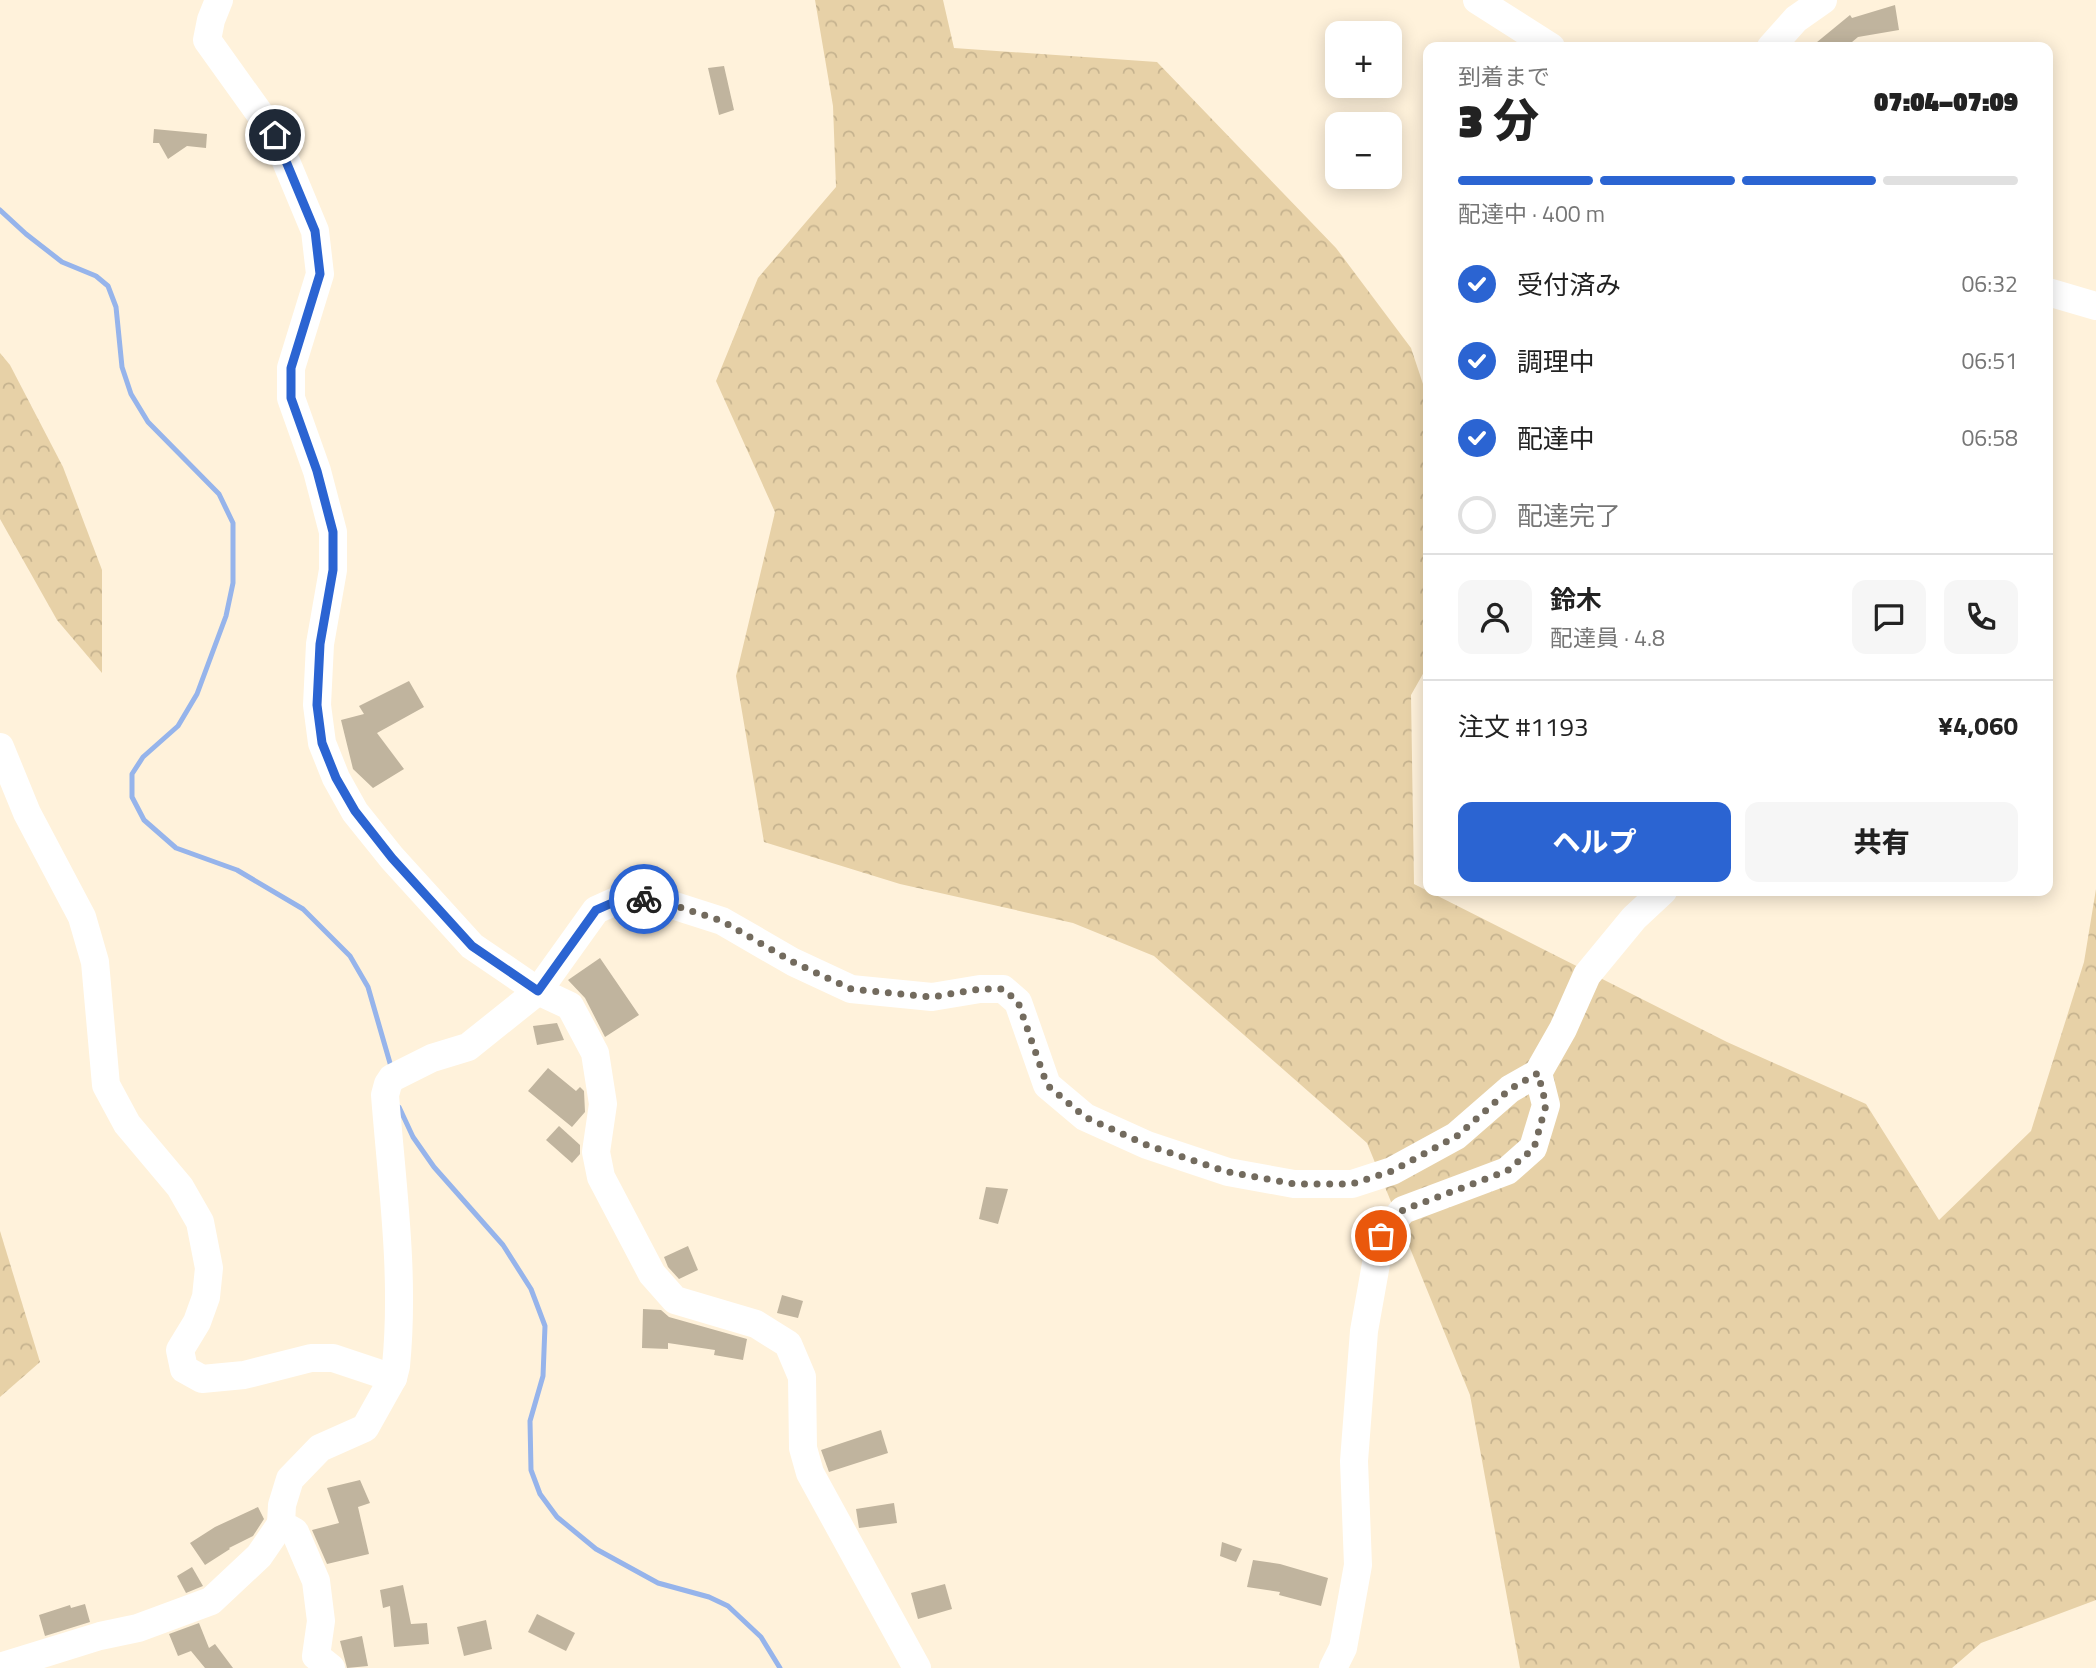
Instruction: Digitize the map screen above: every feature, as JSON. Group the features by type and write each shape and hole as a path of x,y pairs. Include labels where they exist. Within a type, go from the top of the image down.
{"street":[{"path":"219,0 207,40 275,135 315,231 320,274 291,368 291,398 317,471 333,532 333,570 320,644 317,705 322,743 336,778 355,811 392,858 472,946 538,991 570,1006 596,1053 603,1104 596,1152 601,1177 652,1274 675,1300 756,1324 788,1344 802,1377 803,1448 810,1474 917,1668"},
{"path":"1477,0 1543,42"},
{"path":"1775,42 1796,19 1823,0"},
{"path":"2053,293 2096,306"},
{"path":"0,747 27,813 82,917 95,962 106,1085 127,1124 180,1187 200,1222 209,1268 206,1297 197,1322 180,1350 184,1368 202,1379 244,1375 311,1358 333,1358 393,1378"},
{"path":"0,1667 100,1636 138,1628 211,1601 258,1556 281,1524 282,1505 290,1479 320,1448 365,1428 393,1378 397,1352 397,1212 391,1184 385,1095 388,1084 392,1078 424,1062 468,1047 538,991 596,910 628,896 673,905 722,921 793,962 851,989 932,997 980,989 1003,989 1018,1002 1047,1085 1085,1117 1147,1145 1228,1172 1294,1184 1352,1184 1392,1171 1457,1136 1510,1089 1538,1073 1563,1029 1587,975 1634,918 1658,896"},
{"path":"1333,1668 1343,1648 1358,1565 1354,1461 1364,1331 1381,1236 1403,1210 1507,1171 1534,1148 1546,1105 1538,1073"},
{"path":"281,1524 295,1532 316,1581 321,1621 316,1656 331,1668"}],"green space":[{"path":"815,0 943,0 954,48 1157,62 1336,248 1411,348 1423,384 1423,674 1411,695 1414,884 1423,889 1423,896 1438,896 1727,1042 1866,1104 1939,1220 2031,1131 2084,962 2096,889 2096,1600 1981,1643 1952,1668 1520,1668 1470,1395 1367,1143 1154,956 1073,923 900,884 764,842 736,676 775,512 716,381 758,278 836,187 833,106"},
{"path":"0,353 10,365 63,467 102,570 102,673 57,620 0,519"},
{"path":"0,1231 40,1362 0,1397"}],"building":[{"path":"1895,5 1899,30 1858,37 1852,42 1817,42 1850,15 1852,18"},
{"path":"724,66 734,110 719,115 708,68"},
{"path":"154,129 207,134 206,148 187,146 168,159 159,143 153,143"},
{"path":"409,681 424,707 377,733 404,769 373,788 353,769 341,720 364,714 359,706"},
{"path":"600,958 639,1015 605,1037 585,998 568,980"},
{"path":"557,1023 564,1040 537,1045 533,1026"},
{"path":"548,1068 576,1091 580,1087 584,1091 585,1112 572,1127 528,1091"},
{"path":"559,1126 580,1145 580,1154 572,1163 546,1140"},
{"path":"986,1187 1008,1189 998,1224 979,1219"},
{"path":"688,1246 698,1270 679,1279 668,1267 664,1257"},
{"path":"782,1295 803,1301 798,1318 777,1313"},
{"path":"643,1309 661,1310 669,1317 747,1339 743,1360 714,1355 715,1350 668,1343 668,1349 642,1348"},
{"path":"881,1430 888,1453 829,1472 821,1450"},
{"path":"360,1480 370,1503 358,1507 369,1554 327,1564 312,1530 339,1523 327,1488"},
{"path":"894,1503 897,1523 859,1528 856,1509"},
{"path":"258,1507 264,1519 253,1536 229,1548 205,1565 190,1543 215,1527"},
{"path":"1222,1542 1242,1549 1236,1562 1220,1556"},
{"path":"1253,1560 1280,1564 1328,1578 1321,1606 1279,1595 1280,1592 1247,1587"},
{"path":"192,1567 203,1586 186,1593 177,1576"},
{"path":"945,1584 952,1609 918,1619 911,1593"},
{"path":"403,1585 411,1624 427,1623 429,1644 394,1647 390,1606 383,1608 380,1590"},
{"path":"85,1604 90,1622 45,1636 39,1615 70,1605 71,1608"},
{"path":"537,1614 575,1633 566,1651 528,1632"},
{"path":"486,1620 492,1649 464,1656 457,1627"},
{"path":"199,1623 209,1648 215,1644 233,1668 205,1668 191,1651 178,1656 169,1634"},
{"path":"362,1636 368,1666 347,1668 340,1641"}],"waterway":[{"path":"0,210 62,262 96,276 108,286 116,307 122,367 131,394 148,422 219,494 233,523 233,583 226,616 197,694 178,726 143,757 132,774 132,797 144,820 176,848 237,870 303,909 350,956 368,987 392,1070"},
{"path":"399,1107 413,1137 434,1167 503,1245 531,1289 545,1326 543,1376 530,1421 531,1470 540,1494 557,1517 596,1549 658,1583 709,1597 728,1606 761,1637 780,1668"}],"way so far":[{"path":"644,899 722,921 793,962 851,989 932,997 980,989 1003,989 1018,1002 1047,1085 1085,1117 1147,1145 1228,1172 1294,1184 1352,1184 1392,1171 1457,1136 1510,1089 1538,1073 1546,1105 1534,1148 1507,1171 1403,1210 1381,1236"}],"route":[{"path":"275,135 315,231 320,274 291,368 291,398 317,471 333,532 333,570 320,644 317,705 322,743 336,778 355,811 392,858 472,946 538,991 596,910 628,896 644,899"}]}
